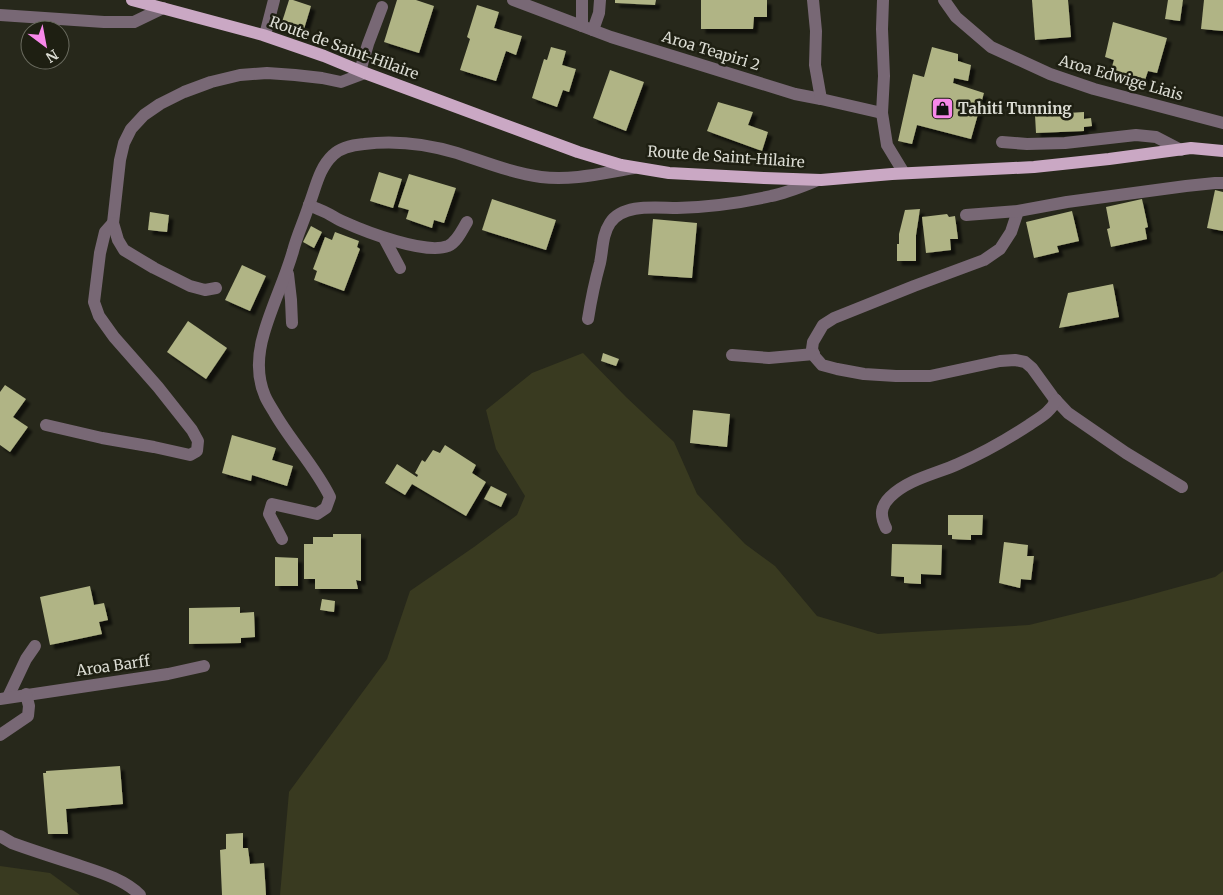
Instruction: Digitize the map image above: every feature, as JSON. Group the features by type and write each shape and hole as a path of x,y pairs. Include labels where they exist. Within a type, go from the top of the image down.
{"main road":[{"name":"Route de Saint-Hilaire","path":"132,0 265,35 578,152 621,165 669,173 820,180 904,173 1034,167 1191,148 1223,151"}],"street":[{"path":"265,35 274,0"},
{"name":"Aroa Teapiri 2","path":"513,0 620,39 796,94 821,98 882,114"},
{"path":"582,0 588,28"},
{"path":"588,28 599,13 600,0"},
{"path":"813,0 816,31 814,65 821,98"},
{"path":"883,0 884,76 882,114 887,145 904,173"},
{"name":"Aroa Edwige Liais","path":"944,0 956,17 991,47 1050,74 1094,89 1223,123"},
{"path":"216,288 205,290 190,286 124,250 118,240 113,223 120,160 124,143 131,129 144,115 160,104 193,88 211,82 240,75 267,73 322,78 341,82 362,72 368,44 382,7"},
{"path":"0,15 104,22 134,22 164,8"},
{"path":"1002,142 1027,144 1066,143 1136,135 1156,137 1181,150"},
{"path":"282,539 269,514 272,504 317,514 326,508 330,496 324,484 291,440 265,396 259,376 258,356 264,333 287,271 295,241 316,182 323,166 334,153 349,146 357,145 397,142 426,145 457,153 513,172 569,179 636,168"},
{"path":"588,319 604,236 610,222 618,214 646,207 699,207 728,204 773,196 820,180"},
{"path":"966,215 1018,211 1083,200 1223,183"},
{"path":"309,205 328,213 342,222 384,238 433,248 448,246 459,236 467,222"},
{"path":"1018,211 1011,232 1000,249 984,260 834,318 823,326 813,342 812,349 815,357 822,365 837,369 864,374 896,376 930,376 1000,361 1015,360 1025,362 1068,413 1132,457 1182,487"},
{"path":"46,425 190,455 196,451 198,441 192,430 158,387 114,337 99,316 94,302 100,253 105,232 113,223"},
{"path":"384,238 400,268"},
{"path":"287,271 292,323"},
{"path":"732,355 769,358 814,354"},
{"path":"886,528 881,519 883,508 890,497 906,485 957,464 1011,437 1044,415 1054,406 1056,400"},
{"name":"Aroa Barff","path":"4,698 35,646"},
{"name":"Aroa Barff","path":"4,698 168,674 204,666"},
{"path":"0,735 28,716 29,706 26,694"},
{"path":"0,836 20,846 110,877 136,890 140,895"}],"green space":[{"path":"583,353 674,442 697,494 745,544 775,566 817,616 878,634 1029,625 1215,577 1223,571 1223,895 280,895 289,792 387,659 410,591 517,515 525,496 496,449 486,410 532,373"},
{"path":"0,866 50,873 80,895 0,895"}],"building":[{"path":"289,0 311,6 304,29 282,22"},
{"path":"397,0 416,0 434,6 419,53 384,42"},
{"path":"615,0 656,0 655,5 615,3"},
{"path":"701,0 767,0 767,17 754,17 753,29 701,29"},
{"path":"1032,0 1068,0 1071,37 1035,40"},
{"path":"1168,0 1183,0 1180,21 1165,19"},
{"path":"1204,0 1223,0 1223,31 1201,29"},
{"path":"477,5 499,12 494,28 522,36 516,55 506,51 496,81 460,70 470,39 467,37"},
{"path":"1113,22 1167,38 1157,73 1148,71 1144,83 1110,73 1114,60 1105,57"},
{"path":"551,47 566,51 562,65 576,69 569,92 563,90 557,107 532,98 544,59 547,60"},
{"name":"Tahiti Tunning","path":"932,47 958,54 958,61 971,65 968,81 954,78 953,83 984,93 971,139 917,125 912,144 898,141 913,74 924,77"},
{"path":"610,70 644,82 626,131 593,118"},
{"path":"718,102 753,112 748,125 768,132 762,151 707,131"},
{"path":"1084,112 1084,119 1091,118 1092,126 1084,127 1084,131 1036,133 1035,115"},
{"path":"379,172 402,179 393,208 370,201"},
{"path":"409,174 456,188 444,223 434,220 432,228 406,219 409,210 398,207"},
{"path":"1215,190 1223,192 1223,231 1207,228"},
{"path":"492,199 556,220 546,250 482,230"},
{"path":"1142,199 1148,227 1145,228 1147,239 1111,247 1107,229 1110,228 1106,207"},
{"path":"920,209 916,235 916,261 897,261 897,244 899,244 899,234 905,210"},
{"path":"1072,211 1079,241 1057,246 1059,252 1034,258 1026,222"},
{"path":"150,212 169,215 167,232 148,230"},
{"path":"947,214 949,217 955,216 958,239 950,239 951,250 926,253 922,217"},
{"path":"653,219 697,223 692,278 648,275"},
{"path":"311,226 322,232 314,248 303,242"},
{"path":"335,232 359,241 357,247 360,249 344,291 314,280 317,271 313,269 325,237 332,240"},
{"path":"242,265 266,276 250,311 225,300"},
{"path":"1113,284 1119,317 1059,328 1068,293"},
{"path":"188,321 227,348 206,379 167,352"},
{"path":"603,353 619,359 616,366 601,361"},
{"path":"5,385 26,399 13,417 28,427 10,452 0,445 0,392"},
{"path":"693,410 730,414 727,447 690,443"},
{"path":"232,435 276,448 272,460 293,466 287,486 252,475 251,481 222,473"},
{"path":"445,445 476,465 472,473 486,482 466,516 412,484 405,495 385,483 397,464 417,477 418,475 415,473 422,460 425,462 433,450 440,453"},
{"path":"491,486 507,494 501,507 484,499"},
{"path":"948,515 983,515 982,535 971,535 971,540 952,539 952,535 948,535"},
{"path":"333,534 361,534 361,581 356,580 358,589 315,589 315,579 304,579 304,544 313,544 313,537 333,537"},
{"path":"1004,542 1028,545 1027,556 1034,556 1031,580 1021,579 1020,588 999,583"},
{"path":"892,544 942,545 941,575 921,574 921,584 904,583 904,577 891,576"},
{"path":"275,557 298,558 298,586 275,586"},
{"path":"90,586 94,605 104,603 108,620 99,622 102,634 50,645 40,597"},
{"path":"322,599 335,601 334,612 320,610"},
{"path":"240,607 240,613 254,612 255,637 241,638 241,643 189,644 189,608"},
{"path":"120,766 123,804 66,809 68,834 48,834 43,773 46,773 46,771"},
{"path":"243,833 243,848 248,848 250,864 264,863 266,895 222,895 220,850 226,849 226,834"}],"place":[{"name":"Tahiti Tunning","path":"942,109"}]}
